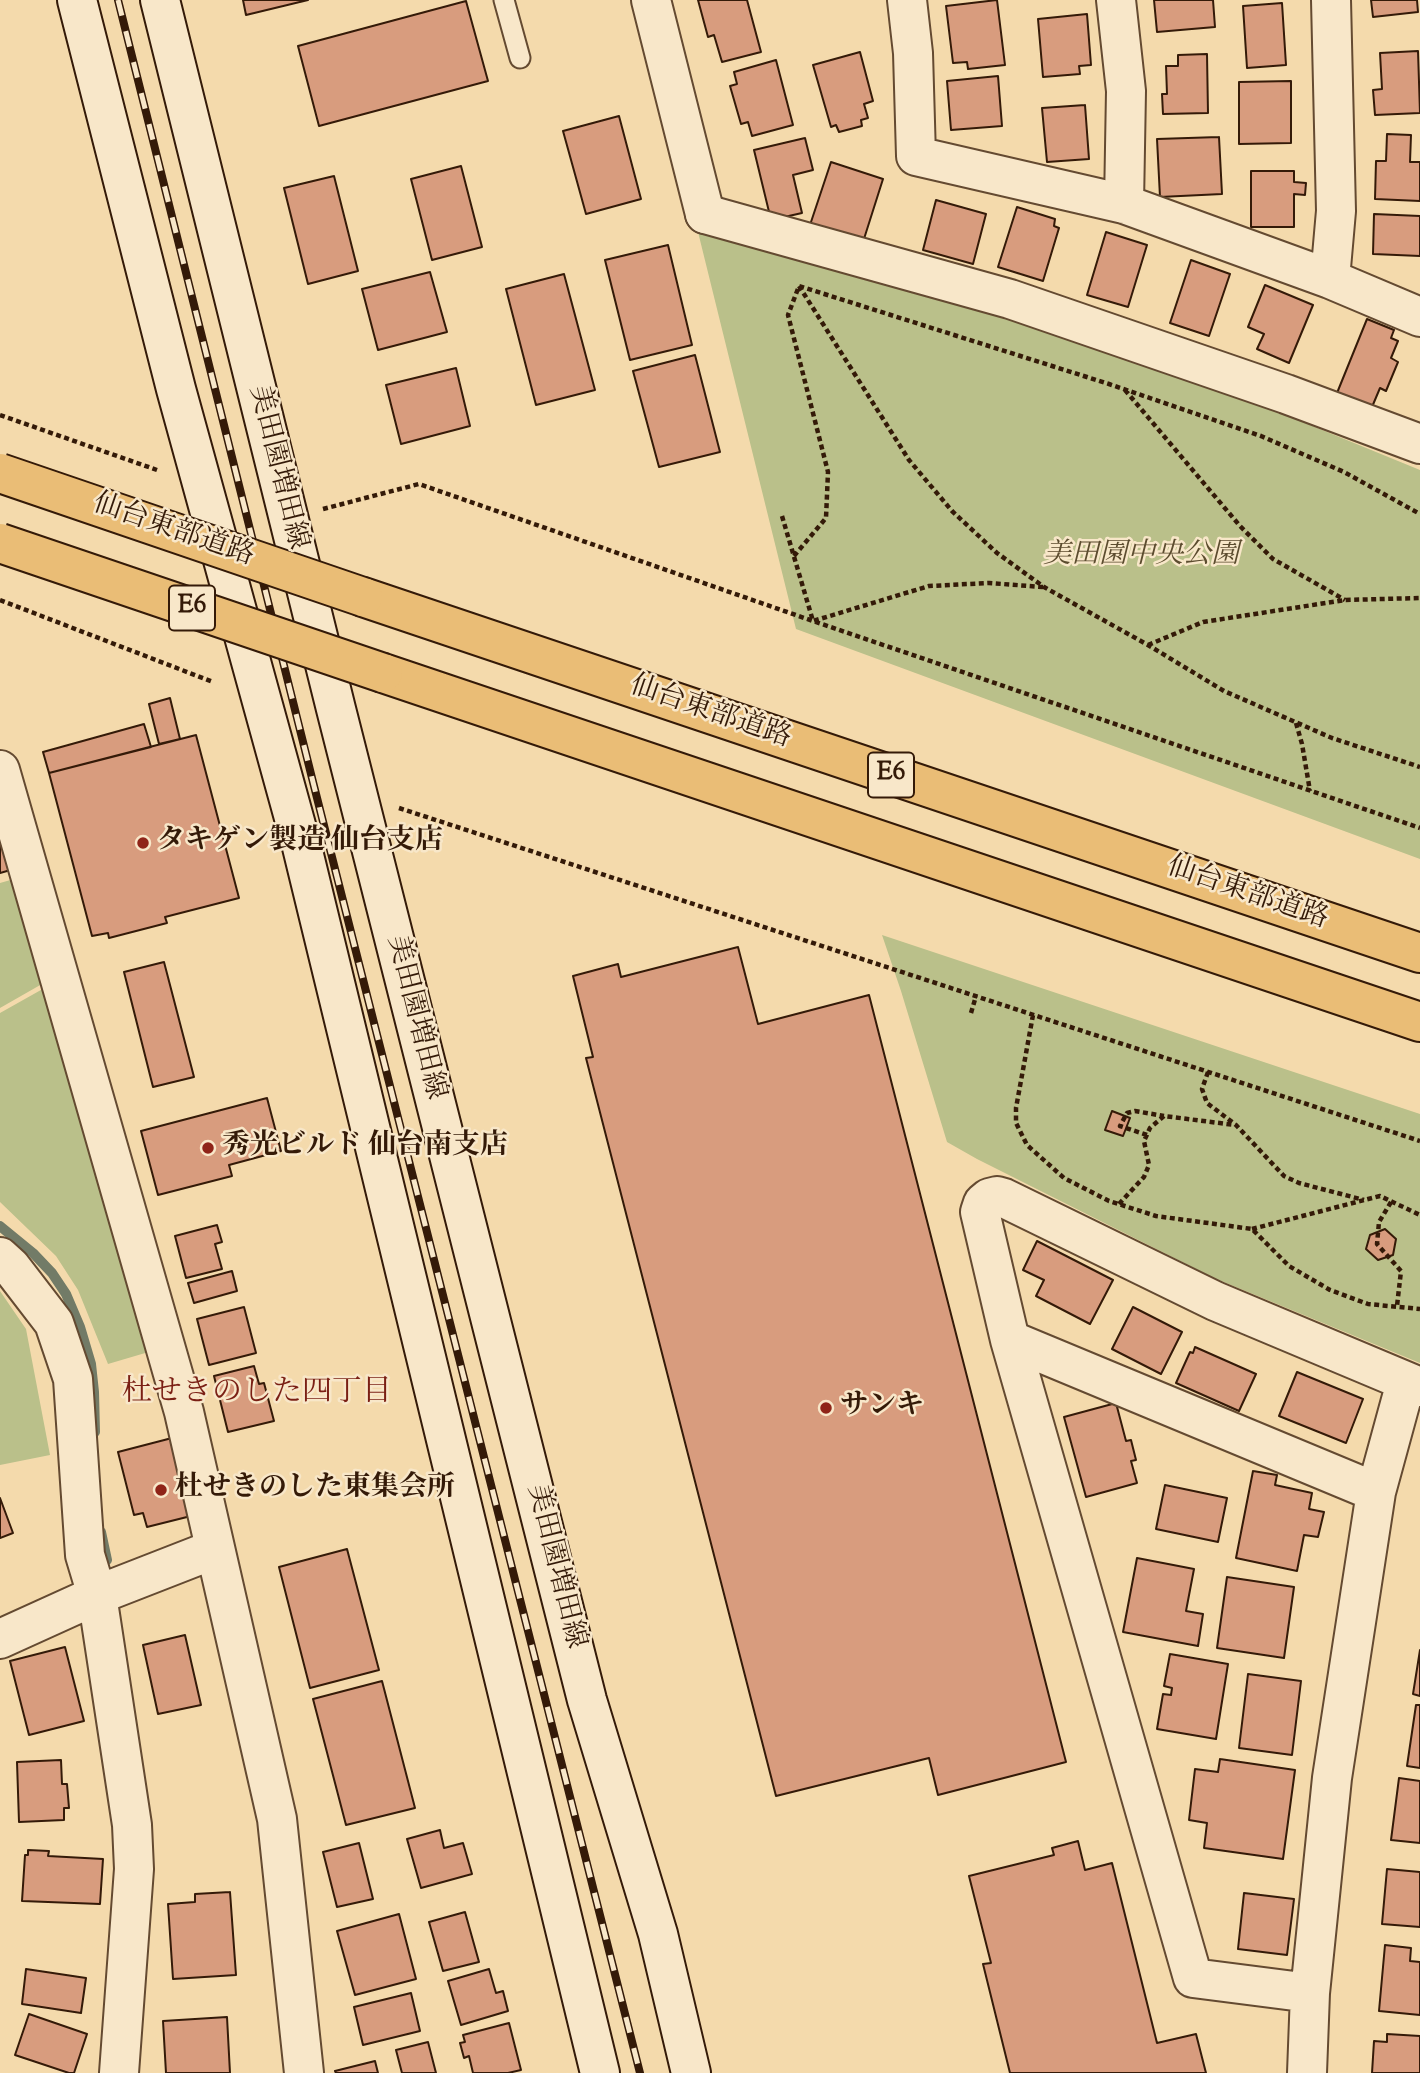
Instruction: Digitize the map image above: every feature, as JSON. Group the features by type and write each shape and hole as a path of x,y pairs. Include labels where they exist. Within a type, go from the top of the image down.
{"highway":[{"name":"仙台東部道路","path":"0,473 1420,953"},
{"name":"E6","path":"0,543 1420,1022"}],"street":[{"path":"77,0 176,390 302,847 600,2073"},
{"name":"美田園増田線","path":"160,0 587,1700 658,1934 691,2073"},
{"path":"651,0 705,214 1010,299 1286,394 1420,444"},
{"path":"907,0 913,53 916,156 1124,204 1331,279 1420,317"},
{"path":"1116,0 1126,91 1124,204"},
{"path":"1331,0 1336,211 1331,279"},
{"path":"0,770 180,1399 215,1549 277,1819 304,2073"},
{"path":"1307,2073 1310,1993 1332,1778 1376,1493 1413,1385 1215,1301 1004,1198 989,1198 983,1203 980,1212 1010,1340 1193,1978 1310,1993"},
{"path":"0,1257 54,1322 73,1379 85,1555 97,1595 132,1836 134,1869 119,2073"},
{"path":"1010,1340 1376,1493"},
{"path":"0,1639 97,1595 215,1549"}],"lane":[{"path":"504,0 520,58"}],"path":[{"path":"769,233 799,286 909,460 952,511 998,553 1044,587 1224,691 1332,738 1420,767"},
{"path":"799,286 1261,436 1345,472 1420,514"},
{"path":"794,556 826,518 828,472 788,315 799,286"},
{"path":"1125,390 1240,526 1273,559 1345,600"},
{"path":"0,415 158,470"},
{"path":"322,509 419,484 1420,828"},
{"path":"782,516 813,621"},
{"path":"813,621 929,586 989,583 1044,587"},
{"path":"1148,645 1203,622 1345,600 1420,598"},
{"path":"0,600 213,682"},
{"path":"1296,722 1303,744 1310,791"},
{"path":"399,808 1420,1141"},
{"path":"971,1013 975,996"},
{"path":"1033,1016 1016,1108 1016,1123 1027,1145 1064,1178 1119,1204 1156,1216 1252,1229 1380,1196 1420,1215"},
{"path":"1208,1072 1202,1089 1207,1103 1236,1125 1284,1175 1299,1183 1364,1200"},
{"path":"1147,1135 1120,1126 1127,1113 1135,1111 1236,1125"},
{"path":"1119,1204 1144,1177 1149,1165 1144,1141 1150,1128 1165,1116"},
{"path":"1391,1202 1378,1222 1377,1244 1401,1271 1397,1306"},
{"path":"1252,1229 1289,1266 1330,1290 1368,1304 1420,1309"}],"green space":[{"name":"美田園中央公園","path":"698,232 1007,317 1205,382 1420,470 1420,859 796,629"},
{"path":"21,877 49,980 0,1008 0,883"},
{"path":"882,935 1420,1114 1420,1363 1214,1278 947,1142"},
{"path":"48,986 152,1351 108,1364 78,1290 56,1256 0,1202 0,1013"},
{"path":"0,1291 26,1329 50,1455 0,1465"}],"building":[{"path":"243,0 308,0 246,15"},
{"path":"698,0 747,0 761,52 722,62 714,35 708,37"},
{"path":"997,0 1005,65 968,69 967,62 953,63 946,6"},
{"path":"1154,0 1213,0 1215,27 1157,32"},
{"path":"1371,0 1417,0 1418,12 1373,17"},
{"path":"466,1 488,81 319,126 298,46"},
{"path":"1282,3 1286,65 1247,68 1243,6"},
{"path":"1087,14 1091,65 1079,66 1080,74 1043,77 1038,19"},
{"path":"1418,51 1420,113 1375,115 1373,90 1382,89 1380,53"},
{"path":"860,52 873,101 864,104 868,118 861,120 862,126 839,132 836,125 831,127 813,65"},
{"path":"1207,54 1208,113 1163,114 1162,94 1167,94 1166,66 1178,66 1178,55"},
{"path":"776,60 793,125 752,136 748,122 741,124 730,86 737,84 734,72"},
{"path":"998,76 1002,126 951,130 947,81"},
{"path":"1291,81 1291,143 1239,144 1239,82"},
{"path":"1085,105 1089,159 1047,162 1042,108"},
{"path":"619,116 641,199 586,214 563,131"},
{"path":"1387,134 1411,135 1410,162 1420,162 1420,201 1375,199 1376,161 1386,161"},
{"path":"1219,137 1222,194 1160,197 1157,139"},
{"path":"805,138 813,170 793,175 802,213 771,220 754,150"},
{"path":"831,162 883,179 863,242 810,225"},
{"path":"461,166 482,247 432,260 411,179"},
{"path":"1251,171 1294,171 1294,182 1306,183 1305,195 1294,194 1294,227 1251,227"},
{"path":"334,176 358,271 308,284 284,188"},
{"path":"936,200 986,214 973,264 923,250"},
{"path":"1017,207 1055,219 1054,226 1059,228 1043,281 998,267"},
{"path":"1374,214 1420,216 1420,256 1373,254"},
{"path":"1106,232 1147,245 1128,307 1087,295"},
{"path":"668,245 692,345 630,360 605,260"},
{"path":"1191,260 1230,274 1209,336 1170,323"},
{"path":"430,272 447,332 378,350 362,289"},
{"path":"564,274 595,390 536,405 506,289"},
{"path":"1265,285 1313,305 1289,363 1257,349 1264,334 1248,327"},
{"path":"1367,319 1394,330 1391,338 1398,341 1391,358 1398,362 1386,391 1380,388 1372,407 1337,393"},
{"path":"695,355 720,452 659,467 633,371"},
{"path":"456,368 470,426 401,444 386,385"},
{"path":"170,698 180,739 159,744 149,704"},
{"path":"144,724 151,747 49,773 43,752"},
{"path":"196,735 239,898 165,917 167,923 109,938 108,933 92,936 49,773"},
{"path":"0,838 14,869 0,873"},
{"name":"サンキ","path":"738,947 758,1024 869,995 1066,1762 938,1795 929,1758 776,1796 586,1058 593,1057 573,976 618,964 621,977"},
{"path":"164,962 194,1077 153,1087 124,972"},
{"path":"267,1098 281,1151 229,1165 232,1176 158,1195 141,1131"},
{"path":"1112,1111 1130,1118 1123,1136 1105,1130"},
{"path":"217,1225 222,1242 215,1244 222,1269 186,1278 175,1236"},
{"path":"1385,1229 1396,1239 1393,1255 1378,1260 1366,1249 1370,1235"},
{"path":"1037,1241 1113,1280 1090,1324 1036,1296 1044,1280 1023,1270"},
{"path":"232,1271 237,1291 194,1303 188,1283"},
{"path":"244,1307 256,1353 209,1365 197,1319"},
{"path":"1133,1307 1182,1332 1161,1374 1112,1349"},
{"path":"1195,1347 1256,1374 1239,1411 1176,1383"},
{"path":"254,1366 259,1384 264,1383 274,1421 228,1432 214,1376"},
{"path":"1297,1372 1363,1399 1346,1443 1279,1416"},
{"path":"1116,1403 1126,1441 1131,1440 1136,1460 1131,1461 1137,1483 1086,1497 1064,1417"},
{"path":"172,1438 191,1516 147,1527 143,1513 134,1515 118,1452"},
{"path":"1253,1471 1277,1475 1275,1485 1312,1493 1309,1509 1324,1512 1318,1537 1304,1535 1297,1571 1236,1558"},
{"path":"1165,1485 1227,1498 1218,1542 1156,1529"},
{"path":"0,1498 13,1533 0,1538"},
{"path":"347,1549 379,1670 310,1688 279,1567"},
{"path":"1137,1558 1194,1569 1186,1611 1203,1614 1198,1646 1123,1632"},
{"path":"1227,1577 1294,1587 1284,1658 1217,1648"},
{"path":"185,1635 201,1705 158,1714 143,1645"},
{"path":"65,1647 84,1721 29,1735 10,1661"},
{"path":"1420,1650 1420,1696 1413,1694"},
{"path":"1170,1654 1228,1664 1216,1739 1157,1729 1163,1694 1171,1695 1172,1688 1164,1686"},
{"path":"1248,1674 1301,1681 1292,1755 1239,1748"},
{"path":"382,1681 415,1808 346,1825 313,1699"},
{"path":"1416,1705 1420,1705 1420,1768 1407,1766"},
{"path":"1220,1759 1295,1770 1283,1859 1204,1848 1207,1823 1189,1820 1195,1769 1218,1772"},
{"path":"61,1760 62,1784 67,1784 69,1808 64,1808 64,1820 19,1822 17,1762"},
{"path":"1399,1778 1420,1781 1420,1843 1391,1840"},
{"path":"440,1830 444,1848 463,1843 472,1874 421,1888 407,1839"},
{"path":"1078,1841 1085,1870 1112,1863 1157,2043 1196,2034 1206,2073 1010,2073 983,1964 991,1963 969,1876 1054,1855 1052,1848"},
{"path":"359,1843 373,1899 337,1907 323,1852"},
{"path":"28,1850 49,1851 48,1856 103,1859 100,1904 22,1901 25,1855 28,1855"},
{"path":"1387,1869 1420,1872 1420,1927 1382,1924"},
{"path":"230,1892 236,1975 173,1979 168,1904 195,1902 195,1894"},
{"path":"1244,1893 1294,1899 1287,1955 1238,1949"},
{"path":"465,1912 479,1962 443,1971 429,1922"},
{"path":"399,1914 416,1979 355,1995 337,1931"},
{"path":"1385,1945 1411,1948 1410,1961 1420,1962 1420,2015 1379,2011"},
{"path":"26,1969 86,1978 81,2013 22,2004"},
{"path":"489,1969 496,1993 503,1991 508,2011 461,2025 448,1981"},
{"path":"411,1993 420,2031 363,2045 354,2007"},
{"path":"29,2014 87,2034 74,2073 15,2055"},
{"path":"227,2017 230,2073 166,2073 163,2021"},
{"path":"509,2023 521,2070 508,2073 473,2073 469,2056 464,2058 460,2043 465,2042 463,2035"},
{"path":"1387,2034 1420,2036 1420,2073 1372,2073 1374,2041 1387,2042"},
{"path":"428,2042 436,2073 402,2073 396,2050"},
{"path":"375,2061 378,2073 335,2071"}],"waterway":[{"path":"0,1226 33,1253 52,1273 66,1294 91,1364 95,1432"},
{"path":"101,1532 107,1560"}],"railway":[{"path":"118,0 640,2073"}],"place":[{"name":"タキゲン製造 仙台支店","path":"143,843"},
{"name":"秀光ビルド 仙台南支店","path":"208,1148"},
{"name":"サンキ","path":"826,1408"},
{"name":"杜せきのした東集会所","path":"161,1490"}],"district":[{"name":"杜せきのした四丁目","path":"257,1395"}]}
